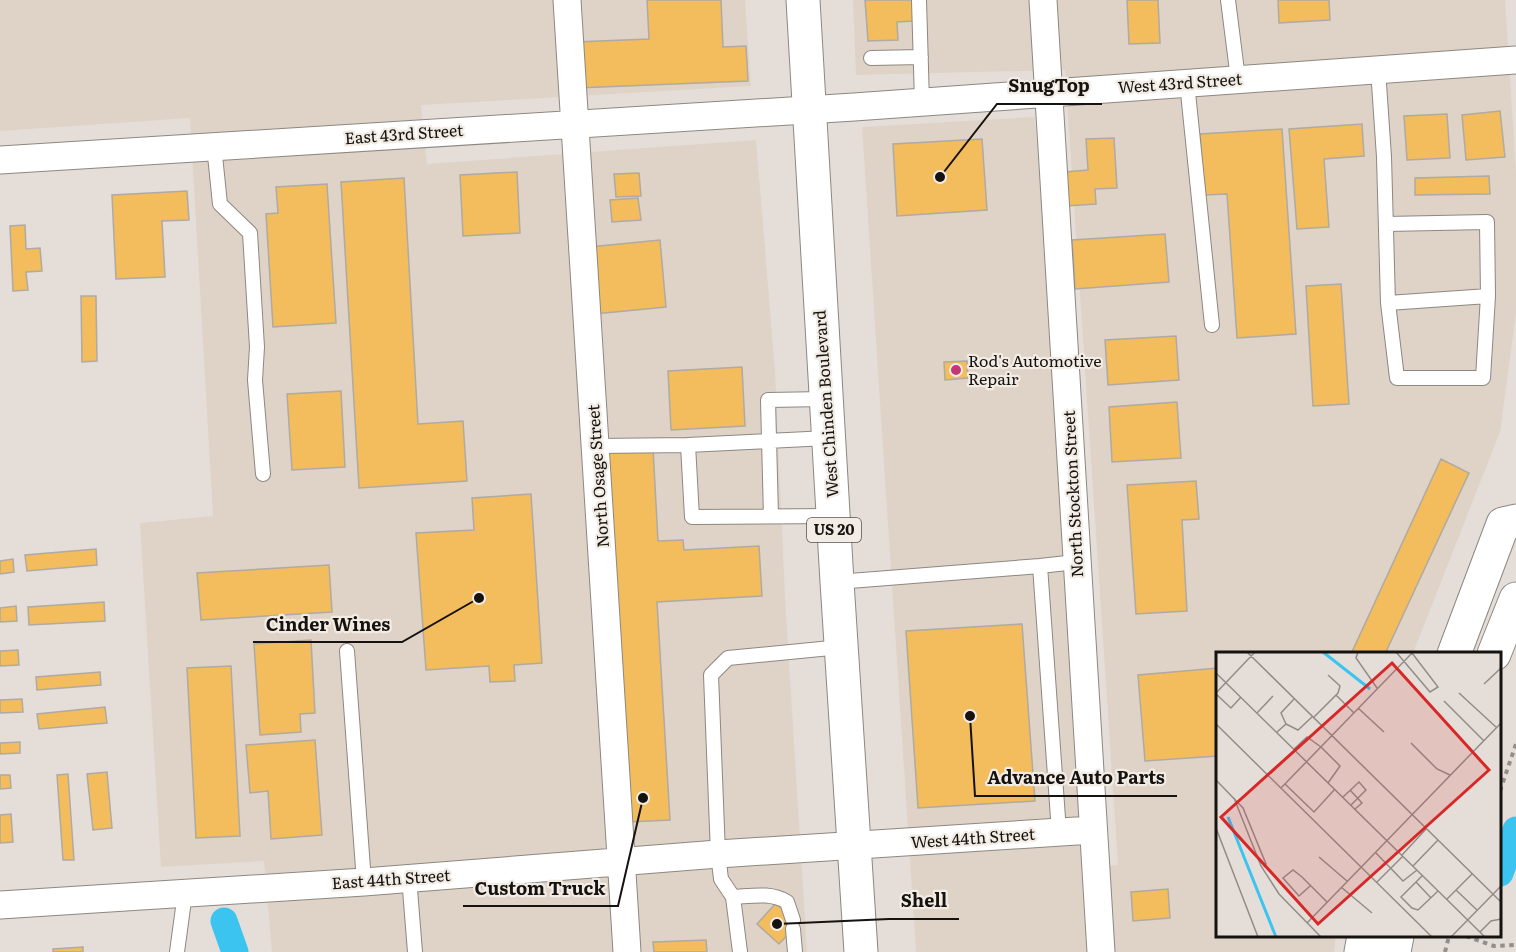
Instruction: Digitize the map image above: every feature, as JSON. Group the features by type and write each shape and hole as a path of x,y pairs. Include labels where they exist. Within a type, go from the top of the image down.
{"main road":[{"name":"West Chinden Boulevard","path":"803,0 825,399 861,952"},
{"path":"1455,652 1503,524 1516,521"},
{"path":"1495,652 1516,599"},
{"path":"1361,952 1364,937"},
{"path":"1394,952 1397,937"}],"street":[{"name":"North Osage Street","path":"567,0 627,952"},
{"name":"North Stockton Street","path":"1043,0 1101,952"},
{"name":"West 43rd Street","path":"808,108 1516,60"},
{"name":"East 43rd Street","path":"0,160 808,108"},
{"name":"West 44th Street","path":"854,847 1092,830"},
{"name":"East 44th Street","path":"0,905 364,882 718,854 854,847"}],"lane":[{"path":"919,0 922,102"},
{"path":"1228,0 1238,79"},
{"path":"871,58 921,57"},
{"path":"1378,69 1384,157 1388,303 1396,378 1484,378 1488,296 1487,222 1386,224"},
{"path":"1187,83 1212,325"},
{"path":"214,146 220,204 250,233 257,347 255,380 263,474"},
{"path":"1388,303 1488,296"},
{"path":"771,516 768,400 825,399"},
{"path":"596,446 688,445 828,438"},
{"path":"688,445 692,517 834,516"},
{"path":"837,582 1077,562"},
{"path":"1040,566 1059,832"},
{"path":"740,952 733,897 721,879 718,854 711,675 728,658 841,647"},
{"path":"347,651 364,882"},
{"path":"409,877 415,952"},
{"path":"177,952 185,893"},
{"path":"733,897 768,895 788,902 793,924 795,952"}],"path":[{"path":"1501,788 1516,744"},
{"path":"1445,952 1449,937"},
{"path":"1469,937 1494,946 1516,945"}],"shaded area":[{"path":"0,0 745,0 751,86 421,105 427,164 756,140 775,371 785,597 807,952 272,952 264,861 161,867 140,523 213,516 190,118 0,131"},
{"path":"853,0 1505,0 1516,173 1516,313 1500,432 1413,652 1216,652 1216,937 1336,937 1334,952 916,952 862,127 1035,117 1089,867 1118,865 1065,70 856,75"}],"building":[{"path":"647,0 721,0 723,47 746,46 748,81 577,88 575,42 649,39"},
{"path":"865,0 913,0 914,21 897,22 898,40 868,41"},
{"path":"1127,0 1158,0 1160,43 1129,44"},
{"path":"1278,0 1329,0 1330,20 1279,23"},
{"path":"1500,111 1505,157 1466,160 1462,115"},
{"path":"1447,114 1450,158 1407,160 1404,116"},
{"path":"1362,124 1364,156 1324,159 1329,227 1297,229 1289,129"},
{"path":"1282,129 1296,334 1237,338 1227,194 1204,195 1200,134"},
{"path":"1114,138 1117,188 1095,189 1096,204 1066,206 1064,172 1088,170 1086,139"},
{"path":"982,139 987,210 897,216 893,144"},
{"path":"517,172 520,233 463,236 460,175"},
{"path":"639,173 641,196 616,197 614,174"},
{"path":"1489,176 1490,194 1415,195 1415,178"},
{"path":"404,178 418,424 463,421 467,481 359,488 341,182"},
{"path":"327,184 336,323 273,327 266,214 278,213 276,187"},
{"path":"187,191 189,220 162,221 165,277 116,279 112,195"},
{"path":"638,198 641,220 612,222 610,200"},
{"path":"25,225 26,249 40,248 42,271 26,272 28,290 13,291 10,226"},
{"path":"1165,234 1169,282 1075,289 1072,240"},
{"path":"660,240 666,307 595,314 589,247"},
{"path":"1341,284 1349,404 1313,406 1306,286"},
{"path":"81,296 96,296 97,361 82,362"},
{"path":"1176,336 1179,380 1108,385 1105,340"},
{"name":"Rod's Automotive Repair","path":"967,361 968,378 945,380 944,362"},
{"path":"742,367 745,426 671,430 668,371"},
{"path":"341,391 345,467 292,470 287,394"},
{"path":"1177,402 1181,458 1112,462 1109,407"},
{"path":"653,448 658,541 683,540 684,550 759,546 762,596 657,602 670,820 628,822 607,451"},
{"path":"1441,459 1469,473 1386,652 1352,652"},
{"path":"1196,481 1199,519 1182,520 1187,611 1136,614 1127,485"},
{"path":"531,494 542,663 514,665 515,681 490,682 489,666 426,670 416,533 474,530 472,498"},
{"path":"96,549 97,565 27,571 25,555"},
{"path":"13,559 14,572 0,574 0,561"},
{"path":"329,565 332,612 201,620 197,573"},
{"path":"104,602 105,621 29,625 28,607"},
{"path":"16,606 17,621 0,622 0,608"},
{"path":"1022,624 1035,801 918,808 906,631"},
{"path":"311,640 315,713 300,714 301,732 260,735 254,644"},
{"path":"18,650 19,665 0,666 0,651"},
{"path":"231,666 240,836 196,838 187,668"},
{"path":"1216,668 1216,756 1145,761 1138,675"},
{"path":"100,672 101,685 37,690 36,677"},
{"path":"22,699 23,712 0,713 0,700"},
{"path":"105,707 107,723 39,729 37,714"},
{"path":"315,740 322,835 271,839 268,791 250,793 246,745"},
{"path":"20,742 20,753 0,754 0,743"},
{"path":"107,772 112,828 93,830 87,774"},
{"path":"68,774 74,860 63,860 57,775"},
{"path":"0,775 10,775 11,788 0,789"},
{"path":"11,814 13,842 0,843 0,815"},
{"path":"1168,889 1170,918 1133,921 1131,892"},
{"path":"776,903 798,924 779,944 757,924"},
{"path":"706,940 707,952 654,952 653,942"},
{"path":"83,947 83,952 53,952 53,949"}],"waterway":[{"path":"1501,870 1516,830"},
{"path":"224,921 235,952"}],"place":[{"name":"SnugTop","path":"940,177"},
{"name":"Rod's Automotive Repair","path":"956,370"},
{"name":"Cinder Wines","path":"479,598"},
{"name":"Advance Auto Parts","path":"970,716"},
{"name":"Custom Truck","path":"643,798"},
{"name":"Shell","path":"777,924"}]}
